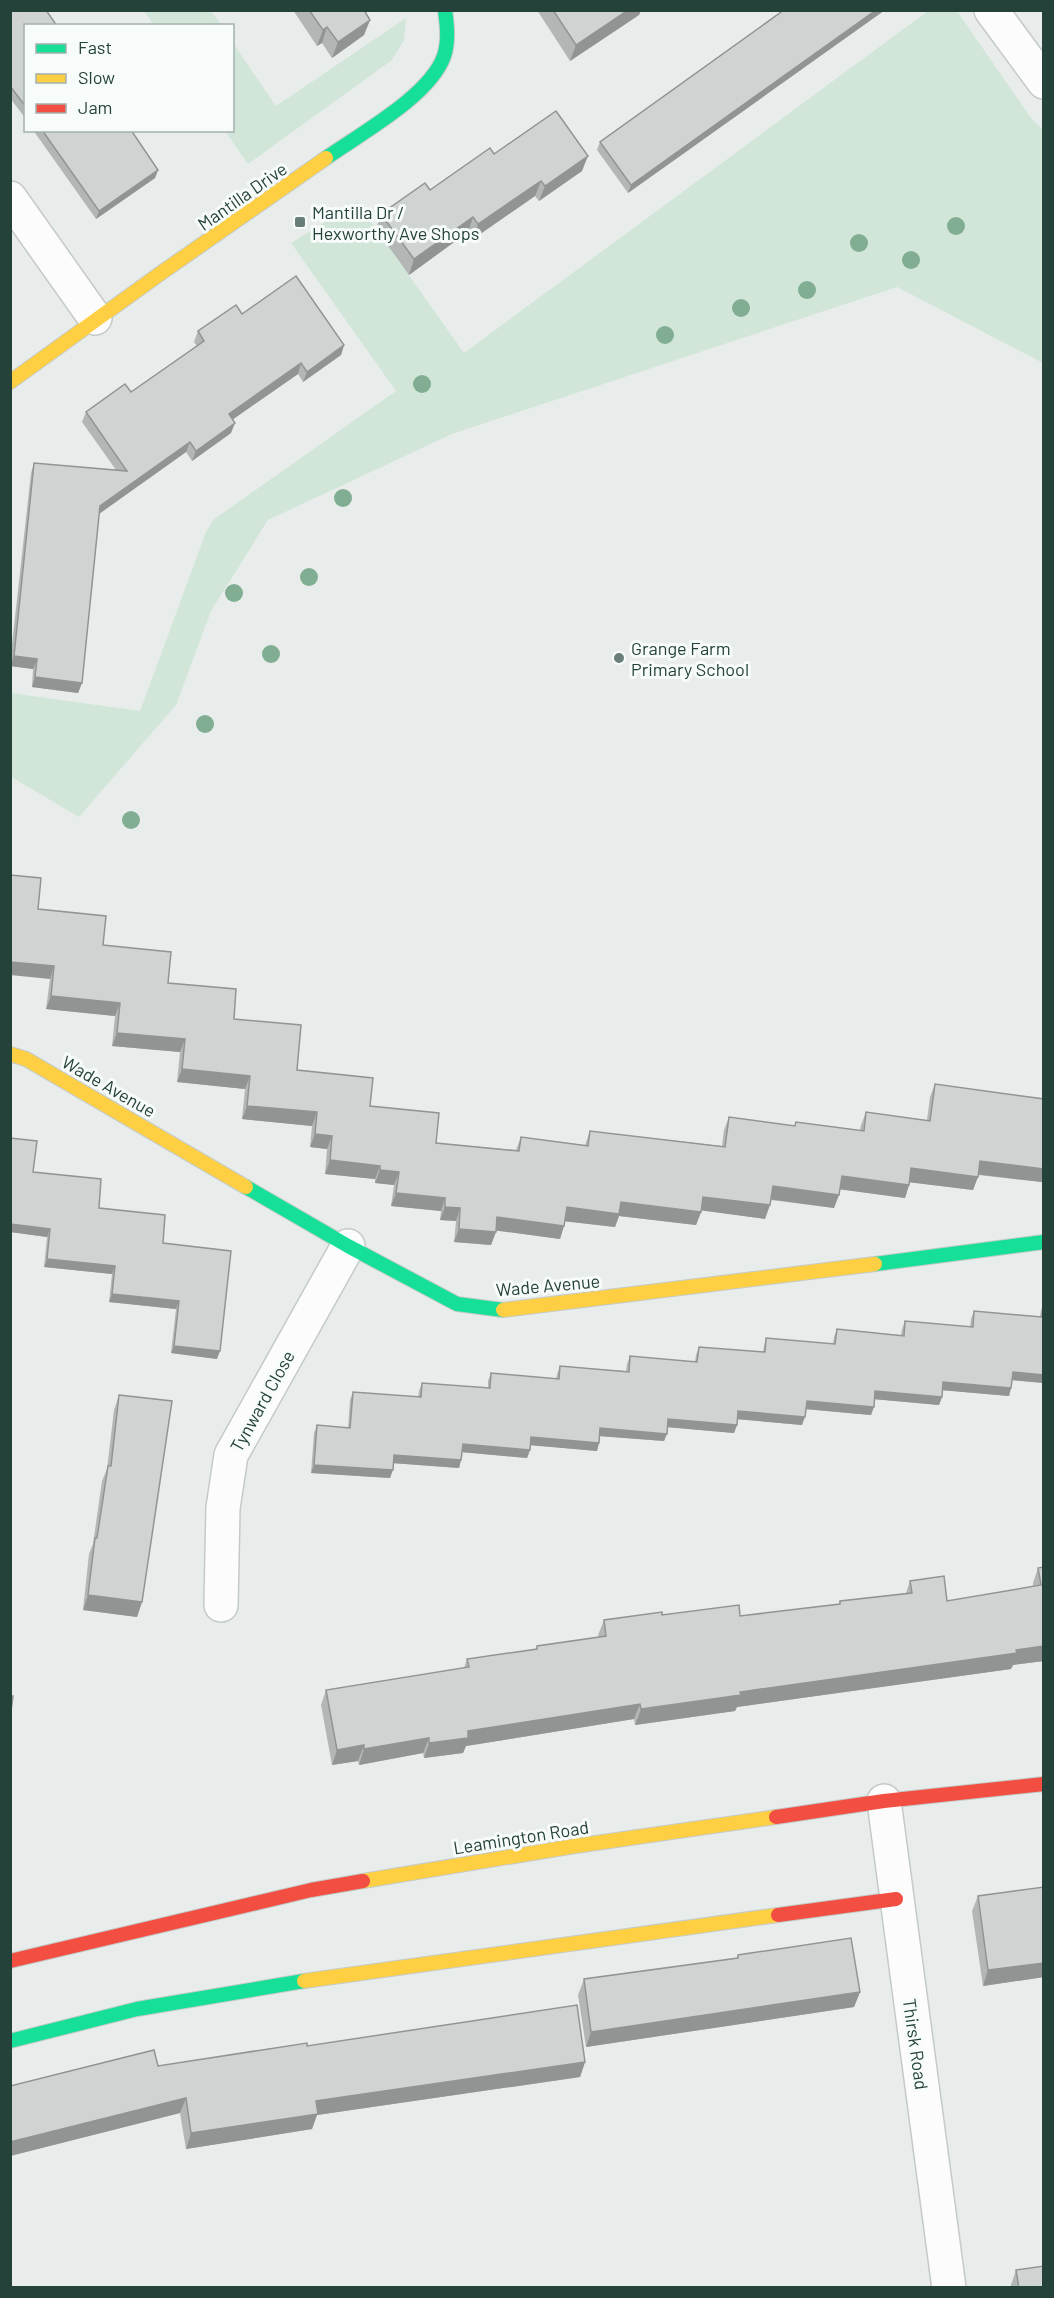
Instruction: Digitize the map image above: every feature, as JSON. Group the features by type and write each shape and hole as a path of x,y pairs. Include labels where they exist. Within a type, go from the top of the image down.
{"street":[{"name":"Mantilla Drive","path":"10,382 95,318 277,194 415,96 431,79 445,57 448,33 445,10"},
{"path":"992,10 1044,82"},
{"path":"10,198 95,318"},
{"name":"Wade Avenue","path":"10,1054 35,1064 348,1246 457,1304 507,1311 1044,1242"},
{"name":"Tynward Close","path":"221,1605 223,1508 231,1455 348,1246"},
{"name":"Leamington Road","path":"10,1961 311,1890 575,1846 884,1801 1044,1784"},
{"name":"Thirsk Road","path":"884,1801 949,2288"},
{"path":"10,2041 137,2009 349,1973 896,1899"}],"green space":[{"path":"144,11 211,11 220,24 153,24"},
{"path":"928,11 957,11 1031,118 1043,130 1043,363 897,287 452,434 268,520 211,611 176,705 79,817 11,777 11,693 140,711 206,532 213,520 396,391 291,243 357,202 464,353"},
{"path":"406,18 404,40 392,60 248,164 226,132 234,132 234,44 276,106"}],"building":[{"path":"10,10 46,10 56,24 24,24 24,104 10,86"},
{"path":"309,10 364,10 370,20 338,42 327,27 323,30"},
{"path":"553,10 628,10 576,45"},
{"path":"784,10 876,10 631,185 600,142"},
{"path":"556,111 588,156 545,186 541,181 478,224 473,217 414,259 381,214 425,183 430,190 490,148 494,154"},
{"path":"43,132 132,132 158,170 99,211"},
{"path":"296,276 344,345 307,372 301,363 229,414 235,423 196,451 190,442 100,506 82,683 35,677 37,659 14,656 34,463 127,471 86,412 125,384 131,392 204,341 198,331 236,305 242,314"},
{"path":"10,875 41,878 38,909 106,916 103,945 171,952 168,983 236,989 234,1019 301,1025 297,1070 373,1078 370,1106 439,1113 436,1143 519,1151 521,1137 588,1146 590,1131 725,1147 729,1117 795,1126 796,1122 864,1131 866,1112 930,1121 935,1084 1044,1099 1044,1169 980,1161 978,1177 911,1168 909,1185 842,1176 839,1195 773,1186 770,1205 703,1197 701,1212 621,1202 619,1214 567,1207 564,1226 497,1217 496,1232 459,1229 460,1208 445,1207 445,1198 396,1193 399,1172 380,1170 380,1166 330,1160 332,1136 315,1134 317,1112 247,1106 250,1076 182,1069 185,1039 117,1033 120,1003 51,996 54,966 10,962"},
{"path":"10,1138 37,1141 33,1172 101,1179 99,1208 165,1215 163,1243 231,1251 220,1351 174,1346 179,1301 112,1294 115,1266 47,1259 50,1229 10,1224"},
{"path":"1044,1303 1044,1375 1013,1372 1011,1388 943,1382 942,1397 875,1391 874,1407 807,1401 805,1417 738,1411 737,1425 668,1419 667,1434 600,1428 599,1443 531,1437 530,1450 463,1444 461,1460 394,1455 393,1470 314,1465 317,1425 350,1428 353,1392 421,1397 422,1383 490,1388 491,1373 559,1379 560,1366 629,1372 630,1356 697,1362 699,1347 765,1352 766,1338 835,1344 837,1329 904,1336 905,1321 973,1327 974,1311 1042,1317"},
{"path":"119,1395 172,1401 142,1602 88,1595 95,1538 97,1538 108,1466 111,1466"},
{"path":"1044,1567 1044,1646 1016,1650 1017,1653 740,1692 741,1695 641,1709 640,1704 468,1731 468,1738 429,1743 429,1738 364,1749 364,1745 337,1750 326,1690 469,1667 467,1659 606,1636 604,1620 739,1605 740,1616 840,1604 840,1601 912,1593 910,1581 944,1576 947,1601 1041,1585 1038,1568"},
{"path":"10,1696 13,1696 10,1719"},
{"path":"1044,1887 1044,1963 988,1970 978,1896"},
{"path":"851,1938 860,1992 591,2032 584,1979 738,1958 738,1955"},
{"path":"577,2005 585,2062 316,2101 318,2114 191,2133 186,2098 10,2142 10,2086 154,2050 158,2066"},
{"path":"1044,2266 1044,2288 1019,2288 1016,2270"}],"traffic: fast":[{"path":"326,158 375,126 409,100 436,71 447,45 445,10"},
{"path":"246,1187 348,1246 457,1304 503,1310"},
{"path":"875,1264 1044,1242"},
{"path":"10,2041 137,2009 304,1981"}],"traffic: slow":[{"path":"10,382 326,158"},
{"path":"10,1054 26,1059 246,1187"},
{"path":"503,1310 875,1264"},
{"path":"363,1881 575,1846 776,1817"},
{"path":"304,1981 778,1915"}],"traffic: jam":[{"path":"776,1817 884,1801 1044,1784"},
{"path":"10,1961 311,1890 363,1881"},
{"path":"778,1915 896,1899"}],"place":[{"name":"Mantilla Dr / Hexworthy Ave Shops","path":"300,222"},
{"name":"Grange Farm Primary School","path":"619,658"}]}
